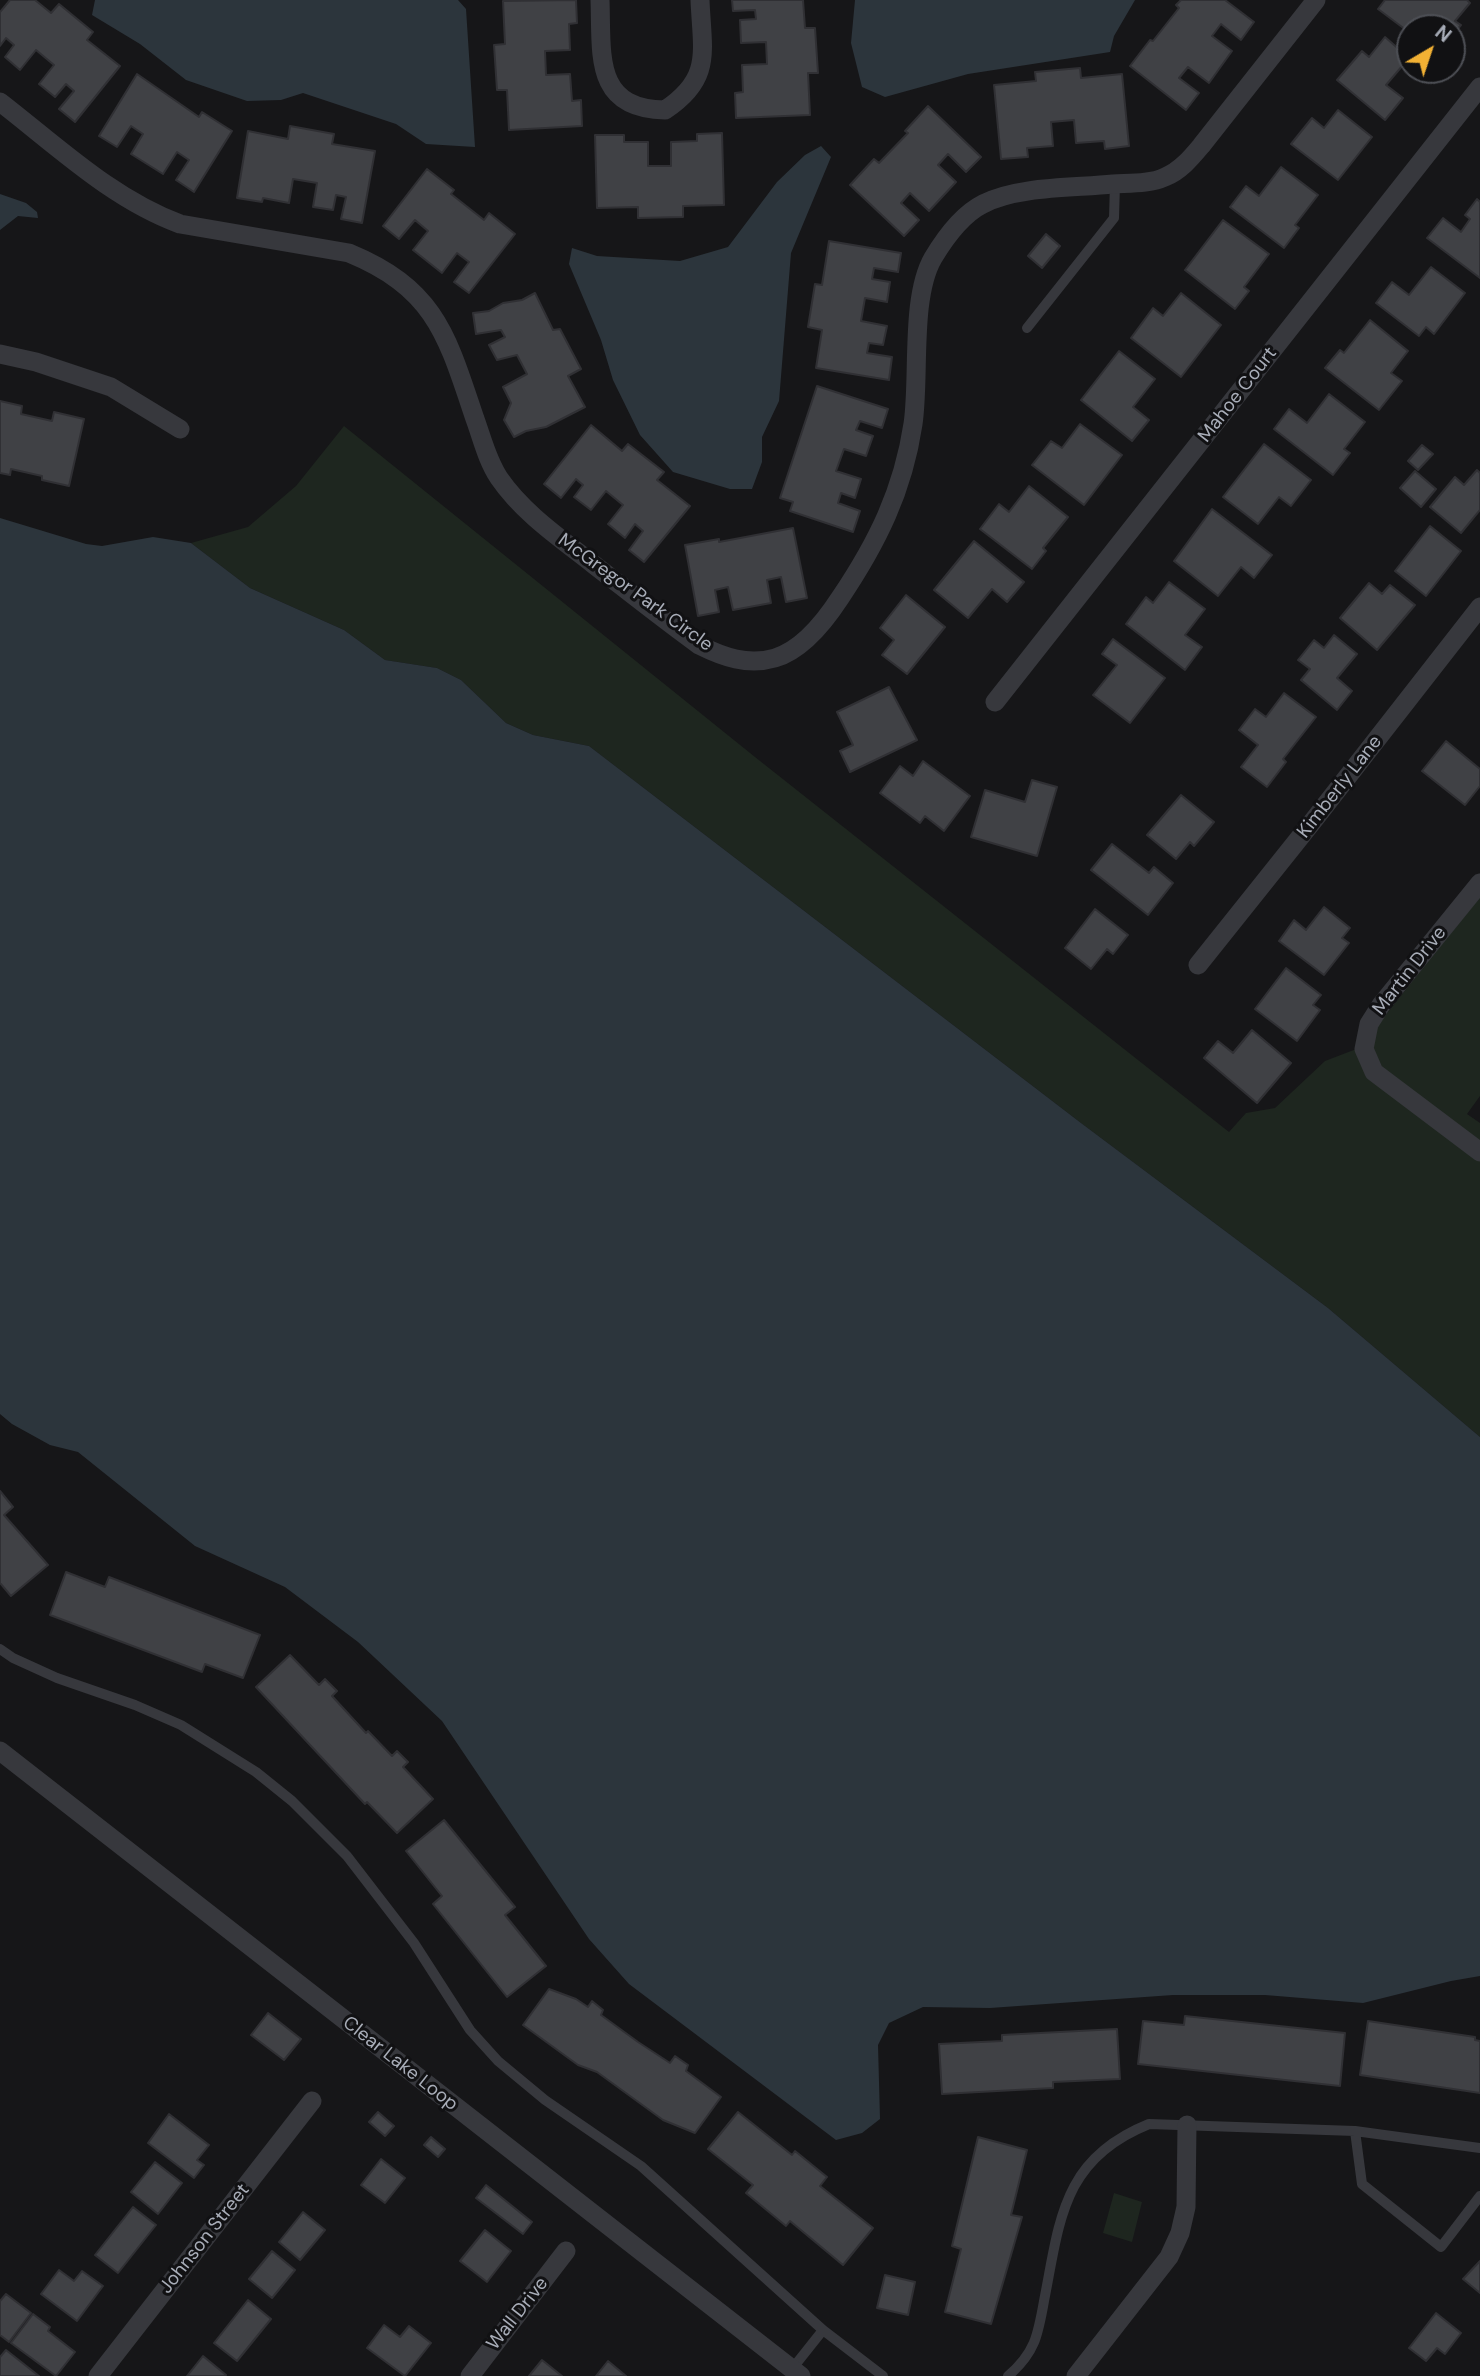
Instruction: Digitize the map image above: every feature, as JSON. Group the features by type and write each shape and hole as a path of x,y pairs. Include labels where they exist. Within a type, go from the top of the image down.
{"street":[{"path":"600,0 606,78 617,93 630,103 656,110 665,110 679,101 692,88 700,73 700,0"},
{"name":"McGregor Park Circle","path":"0,102 110,187 158,216 180,224 349,253 399,278 434,316 457,366 486,451 498,476 514,496 552,532 699,645 722,656 748,662 775,658 797,646 820,625 867,559 880,533 901,478 913,423 924,283 932,260 947,237 964,218 982,204 1007,195 1165,178 1185,164 1316,0"},
{"name":"Mahoe Court","path":"995,702 1480,87"},
{"path":"0,354 36,362 111,387 180,429"},
{"name":"Kimberly Lane","path":"1198,965 1480,607"},
{"name":"Martin Drive","path":"1475,1149 1374,1072 1364,1049 1369,1024 1381,1005 1480,883"},
{"name":"Clear Lake Loop","path":"0,1751 797,2373"},
{"name":"Johnson Street","path":"98,2376 312,2101"},
{"path":"1076,2376 1169,2257 1180,2233 1186,2207 1187,2125"},
{"name":"Wall Drive","path":"470,2376 566,2252"}],"lane":[{"path":"1027,328 1114,218 1115,184"},
{"path":"0,1649 13,1658 57,1678 135,1705 181,1725 256,1772 292,1801 347,1856 414,1944 470,2030 498,2061 545,2100 641,2166 823,2330 883,2376"},
{"path":"1008,2376 1024,2361 1037,2340 1062,2212 1074,2185 1103,2150 1125,2133 1149,2124 1355,2132 1480,2148"},
{"path":"1355,2132 1362,2184 1441,2247 1480,2196"},
{"path":"797,2373 823,2330"}],"shaded area":[{"path":"95,0 458,0 466,9 475,147 426,144 396,124 303,93 281,100 247,101 186,80 140,44 92,15"},
{"path":"855,0 1135,0 1114,36 1110,52 968,74 885,97 862,87 851,43"},
{"path":"821,146 831,157 791,253 779,401 762,437 762,462 752,489 730,489 673,472 640,435 613,380 601,340 569,264 572,248 597,256 680,261 728,247 777,182 805,155"},
{"path":"0,194 26,203 37,212 38,218 18,216 0,230"},
{"path":"344,426 755,757 1229,1132 1246,1113 1275,1108 1325,1061 1359,1048 1480,897 1480,1096 1467,1114 1480,1123 1480,1437 1328,1308 1081,1123 589,746 533,735 506,723 461,680 437,668 385,660 344,630 250,588 191,543 248,527 296,486"},
{"path":"0,518 86,544 102,546 153,537 191,543 250,588 344,630 385,660 437,668 461,680 506,723 533,735 589,746 1081,1123 1328,1308 1480,1437 1480,1976 1363,2003 1265,1995 1173,1995 990,2008 923,2007 889,2023 878,2045 880,2119 862,2133 836,2140 629,1984 589,1939 442,1721 358,1642 285,1587 195,1546 78,1452 50,1445 12,1424 0,1414"},
{"path":"1114,2193 1142,2202 1132,2242 1103,2233"}],"building":[{"path":"10,0 35,0 51,13 59,4 93,32 87,40 120,66 75,122 59,109 74,91 66,84 55,97 39,84 54,65 36,50 20,70 5,57 14,45 6,38 0,46 0,12"},
{"path":"576,0 577,23 569,24 570,50 545,51 546,75 570,74 572,101 581,100 582,126 509,130 507,90 497,90 494,45 505,44 503,1"},
{"path":"732,0 803,0 805,28 815,28 818,73 808,73 810,115 736,118 735,93 743,92 742,65 767,64 766,42 741,43 740,20 756,19 755,10 733,11"},
{"path":"1181,0 1225,0 1254,22 1241,40 1221,24 1212,36 1232,51 1209,83 1188,67 1179,78 1199,93 1186,110 1130,66 1179,8 1176,5"},
{"path":"1385,0 1467,0 1470,3 1461,14 1396,14 1396,22 1378,9"},
{"path":"1385,37 1396,47 1396,73 1386,85 1403,98 1385,120 1337,80 1362,51 1369,57"},
{"path":"1080,68 1081,78 1122,74 1129,146 1105,149 1104,141 1076,143 1074,120 1051,122 1053,146 1027,148 1028,157 1001,159 994,85 1036,81 1035,72"},
{"path":"137,74 199,117 202,112 232,131 194,192 176,180 189,160 177,152 163,174 131,154 143,134 131,126 117,147 99,136"},
{"path":"928,106 981,157 966,172 948,154 938,165 956,182 929,211 910,193 901,203 919,220 904,236 850,185 874,159 879,163 908,133 905,131"},
{"path":"1338,110 1372,137 1338,180 1291,144 1312,118 1324,128"},
{"path":"290,126 334,134 332,144 375,151 362,223 341,219 346,197 336,195 333,210 313,207 317,183 293,179 289,203 263,198 262,202 237,198 248,131 288,139"},
{"path":"722,133 724,205 683,206 683,217 638,218 638,207 597,208 595,135 624,135 624,142 648,142 648,166 671,166 671,142 697,141 697,134"},
{"path":"1281,167 1318,195 1295,225 1299,228 1284,248 1230,207 1246,186 1259,196"},
{"path":"427,169 454,190 451,194 484,220 489,213 515,234 469,293 454,282 469,262 457,253 442,273 413,250 428,231 415,220 399,239 383,226"},
{"path":"1477,199 1480,202 1480,278 1427,238 1443,218 1461,232 1470,219 1465,215"},
{"path":"1223,220 1269,254 1244,287 1249,291 1235,309 1185,270"},
{"path":"1046,234 1060,246 1042,268 1028,256"},
{"path":"829,241 901,253 898,272 874,268 872,279 890,282 887,302 865,298 861,321 887,326 883,345 869,343 867,353 892,357 889,380 816,368 822,330 808,327 815,284 822,285"},
{"path":"1431,267 1465,293 1434,334 1426,327 1419,336 1376,303 1392,282 1409,295"},
{"path":"535,293 553,330 560,329 581,369 568,376 585,407 546,427 526,431 514,437 504,420 511,403 503,387 527,374 517,355 497,360 489,345 505,337 501,330 476,334 473,313 489,311 503,303 522,300"},
{"path":"1181,293 1221,325 1181,377 1131,338 1153,308 1163,316"},
{"path":"1370,320 1408,351 1391,373 1402,381 1379,410 1325,368 1340,350 1344,353"},
{"path":"1119,351 1155,379 1133,407 1149,420 1132,441 1081,400"},
{"path":"817,386 888,409 882,428 860,421 856,430 873,436 866,456 844,449 836,471 861,479 855,498 841,493 838,503 860,511 853,532 790,511 793,502 780,498"},
{"path":"1329,394 1365,422 1344,449 1350,453 1333,475 1274,429 1289,409 1307,423"},
{"path":"0,401 22,406 21,414 52,421 54,412 84,419 69,486 11,469 10,475 0,473"},
{"path":"1080,424 1122,455 1084,505 1032,465 1051,441 1062,448"},
{"path":"591,425 622,451 628,444 664,472 657,480 690,506 644,562 629,550 643,531 635,524 625,538 608,524 623,505 606,491 591,510 574,497 583,485 576,479 561,498 544,484"},
{"path":"1264,444 1311,480 1291,506 1279,497 1258,524 1223,497"},
{"path":"1422,445 1433,454 1418,470 1408,461"},
{"path":"1477,470 1480,473 1480,510 1461,533 1430,507 1455,477 1464,485"},
{"path":"1415,471 1436,489 1421,507 1400,488"},
{"path":"1029,486 1068,517 1043,548 1046,551 1032,569 980,529 999,504 1009,512"},
{"path":"1212,509 1272,555 1254,578 1241,567 1218,596 1174,561"},
{"path":"1430,526 1461,551 1426,596 1395,571"},
{"path":"793,528 807,598 786,602 781,577 767,580 771,603 733,610 728,587 715,590 719,612 698,616 685,545 719,539 719,542"},
{"path":"974,541 1024,582 1007,602 992,589 968,618 934,590"},
{"path":"1169,582 1205,609 1185,635 1202,647 1185,670 1126,624 1146,597 1153,603"},
{"path":"1369,583 1382,594 1390,585 1415,605 1377,650 1340,618"},
{"path":"906,595 945,627 907,674 882,655 894,640 880,628"},
{"path":"1334,635 1357,654 1337,678 1352,691 1337,710 1301,680 1310,669 1298,660 1314,640 1324,648"},
{"path":"1113,639 1165,678 1130,723 1093,695 1117,665 1102,654"},
{"path":"889,687 917,740 850,772 840,751 853,745 837,712"},
{"path":"1284,693 1316,717 1283,759 1286,762 1267,787 1241,767 1258,745 1239,730 1255,709 1266,717"},
{"path":"1446,741 1480,769 1480,786 1465,805 1422,771"},
{"path":"923,761 970,796 944,831 925,816 920,823 880,793 900,766 913,776"},
{"path":"1032,780 1057,787 1037,856 971,837 985,790 1025,802"},
{"path":"1181,795 1214,822 1194,846 1190,842 1176,859 1147,835"},
{"path":"1112,844 1149,873 1154,867 1173,883 1148,915 1091,870"},
{"path":"1324,907 1350,928 1342,938 1349,943 1324,975 1279,941 1294,920 1306,930"},
{"path":"1095,909 1128,935 1113,954 1107,949 1091,969 1065,948"},
{"path":"1286,968 1321,995 1313,1005 1320,1010 1297,1041 1255,1009"},
{"path":"1252,1030 1291,1063 1257,1103 1204,1058 1218,1041 1233,1053"},
{"path":"0,1491 13,1507 4,1515 48,1565 11,1596 0,1583"},
{"path":"66,1572 105,1587 109,1577 260,1635 243,1678 205,1664 202,1672 50,1615"},
{"path":"290,1655 319,1685 325,1679 337,1691 332,1696 366,1733 368,1731 392,1756 397,1751 408,1762 403,1767 433,1799 397,1833 367,1802 365,1804 256,1687"},
{"path":"444,1820 515,1907 505,1915 546,1966 507,1997 433,1904 442,1896 406,1851"},
{"path":"549,1989 576,1999 588,2007 592,2001 603,2010 601,2015 638,2042 670,2063 675,2056 688,2065 686,2071 721,2097 695,2133 663,2120 597,2072 578,2065 523,2025"},
{"path":"268,2013 301,2039 284,2060 251,2035"},
{"path":"1185,2016 1345,2033 1340,2086 1138,2064 1143,2021 1184,2025"},
{"path":"1368,2021 1475,2037 1475,2040 1480,2041 1480,2093 1360,2075"},
{"path":"1117,2029 1120,2079 1053,2082 1053,2088 942,2094 939,2044 1002,2041 1002,2035"},
{"path":"378,2112 394,2126 385,2136 369,2122"},
{"path":"738,2112 792,2155 795,2151 827,2177 820,2186 873,2228 843,2265 790,2221 786,2226 746,2193 753,2185 708,2149"},
{"path":"169,2114 209,2145 197,2160 204,2165 194,2178 148,2143"},
{"path":"431,2137 445,2149 438,2157 424,2145"},
{"path":"978,2137 1027,2150 1011,2215 1022,2217 991,2324 945,2312 961,2249 952,2246"},
{"path":"381,2159 405,2178 385,2203 361,2185"},
{"path":"155,2162 182,2183 158,2214 131,2192"},
{"path":"486,2185 532,2222 523,2234 476,2198"},
{"path":"133,2207 156,2225 118,2273 95,2255"},
{"path":"303,2212 325,2230 300,2260 279,2242"},
{"path":"485,2230 511,2251 487,2282 460,2261"},
{"path":"272,2251 295,2270 272,2298 249,2279"},
{"path":"1480,2261 1480,2293 1463,2279"},
{"path":"59,2270 74,2281 82,2271 103,2286 77,2321 41,2294"},
{"path":"885,2275 915,2282 908,2315 877,2308"},
{"path":"6,2294 31,2313 9,2342 0,2335 0,2301"},
{"path":"248,2300 271,2319 237,2361 214,2343"},
{"path":"1436,2313 1461,2333 1445,2354 1437,2348 1426,2361 1409,2348"},
{"path":"33,2314 50,2327 48,2331 75,2352 56,2376 11,2343"},
{"path":"384,2325 400,2337 409,2326 431,2343 405,2376 367,2348"},
{"path":"6,2350 39,2376 0,2376 0,2357"},
{"path":"203,2356 226,2375 187,2376"},
{"path":"542,2360 562,2376 529,2376"},
{"path":"608,2361 626,2376 596,2376"}]}
